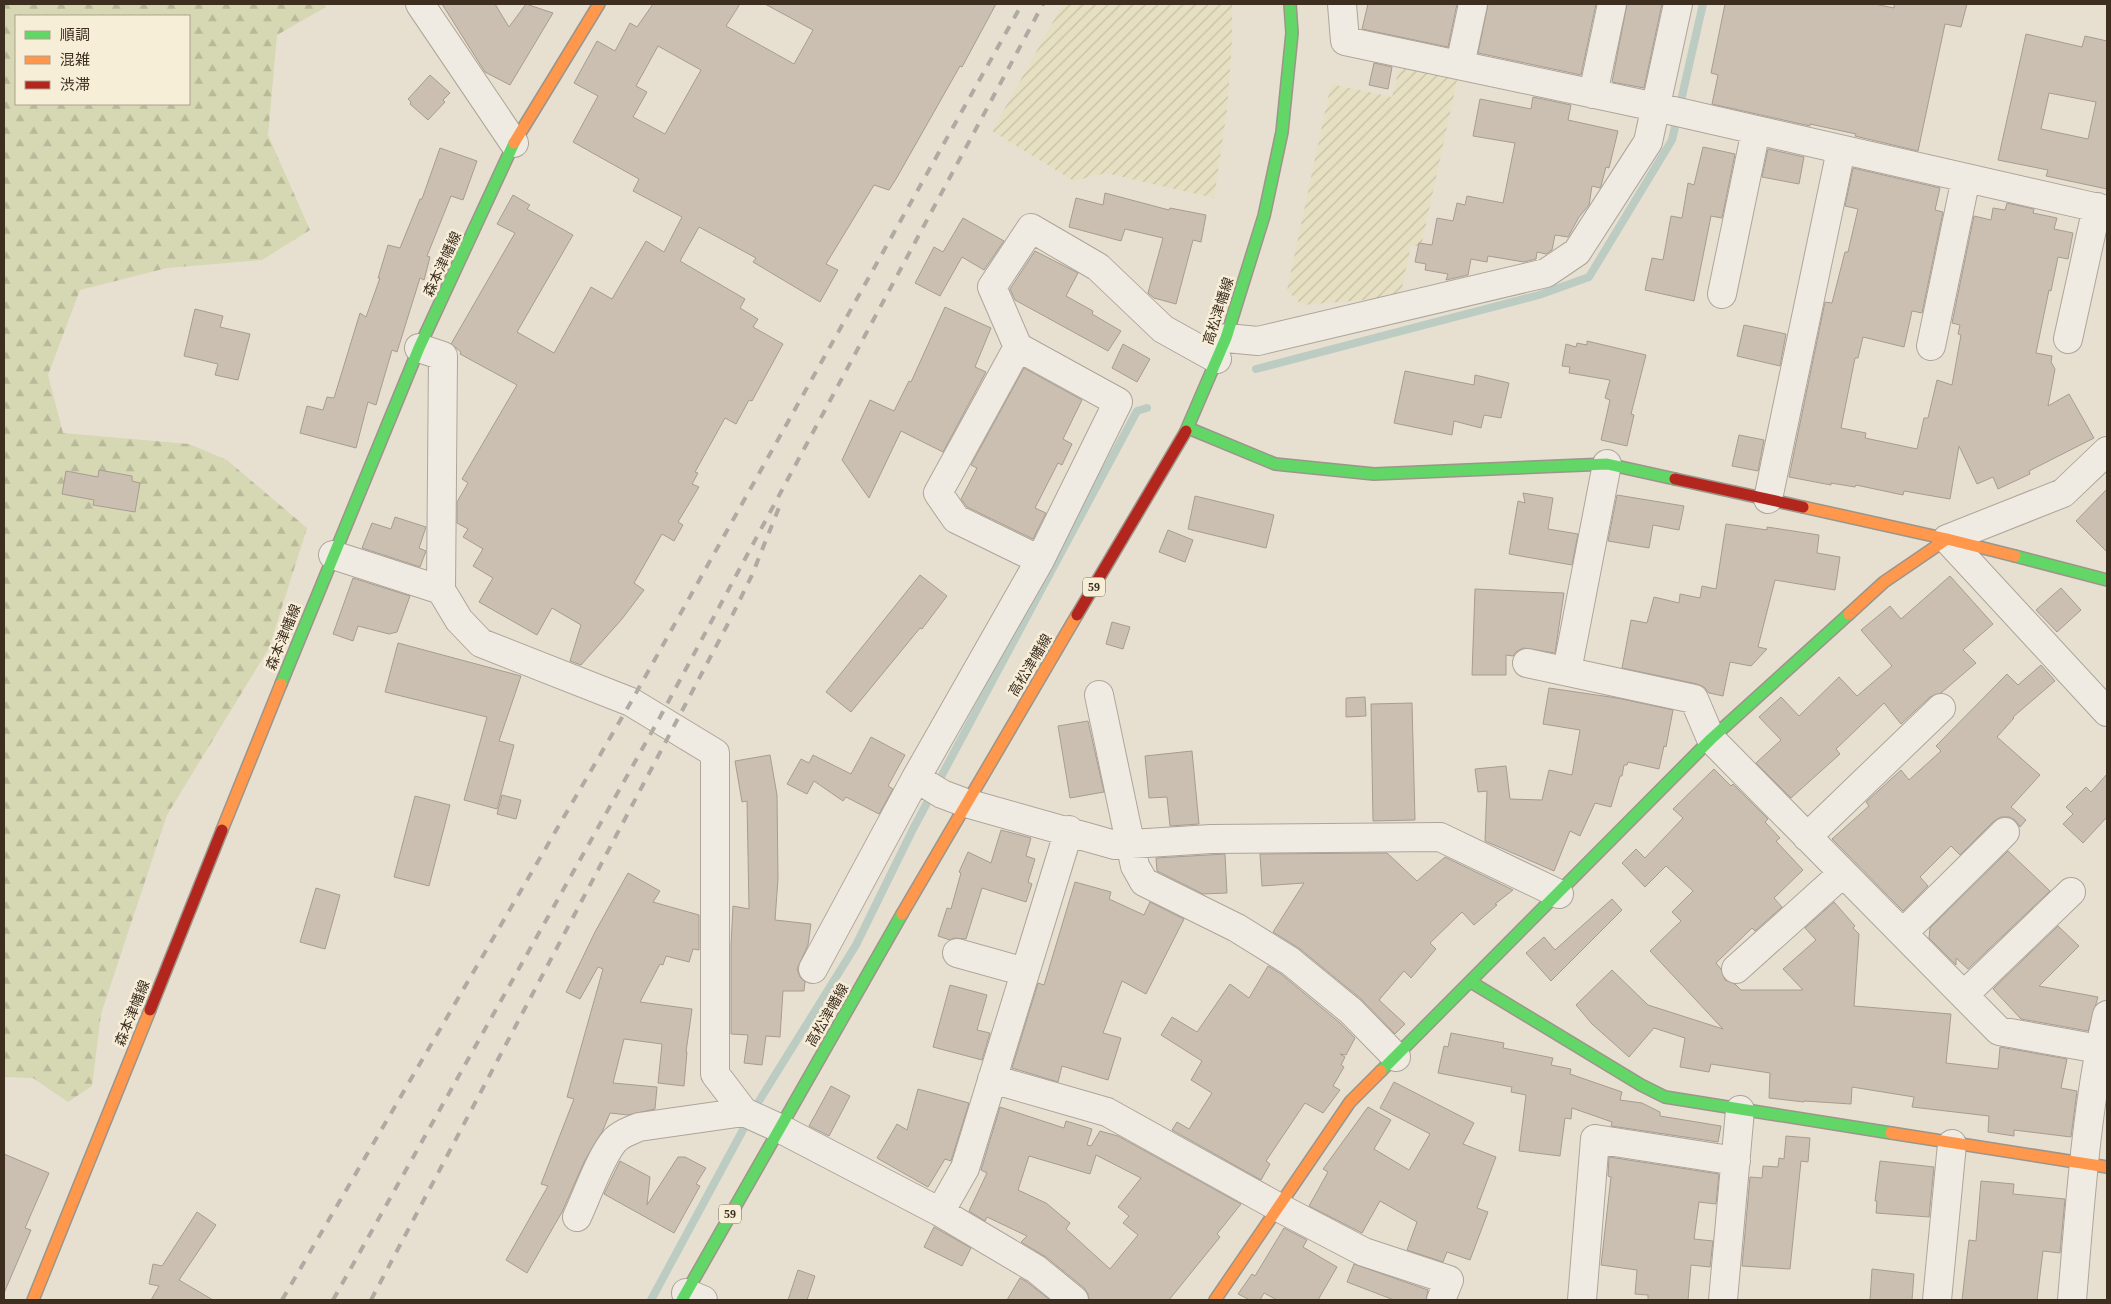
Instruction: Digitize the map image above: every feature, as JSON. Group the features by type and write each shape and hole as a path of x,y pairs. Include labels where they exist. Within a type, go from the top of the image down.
{"main road":[{"name":"森本津幡線","path":"33,1300 333,555 419,348 514,143 600,4"},
{"name":"高松津幡線","path":"690,1298 779,1128 937,790 1188,428 1222,349 1264,216 1282,132 1292,33 1290,4"},
{"path":"1188,428 1275,464 1374,474 1607,464 1947,539 2107,580"},
{"path":"1215,1300 1350,1102 1559,894 1711,739 1884,582 1947,539"},
{"path":"1471,982 1641,1085 1665,1097 2095,1166"}],"street":[{"path":"420,4 514,143"},
{"path":"1342,4 1345,40 1672,111 2102,208 2068,339"},
{"path":"1460,64 1473,4"},
{"path":"1593,94 1612,4"},
{"path":"813,969 937,790 1040,560 1118,402 1018,347 992,287 1031,228 1098,267 1163,328 1222,349 1546,273 1578,252 1648,142 1672,111 1678,4"},
{"path":"1722,294 1756,130"},
{"path":"1768,499 1841,150"},
{"path":"1931,346 1966,178"},
{"path":"1018,347 938,494 956,519 1040,560"},
{"path":"419,348 443,356 440,590 459,620 481,643 631,702 715,753 716,1074 744,1112 779,1128 940,1212 1036,1269 1074,1300"},
{"path":"2107,451 2063,493 1947,539 2107,712"},
{"path":"1567,671 1607,464"},
{"path":"333,555 440,590"},
{"path":"1527,663 1694,699 1711,739 1999,1031 2099,1049"},
{"path":"1099,695 1135,866 1144,882 1236,928 1290,961 1351,1011 1396,1057"},
{"path":"1807,837 1941,708"},
{"path":"937,790 1114,845 1211,839 1440,837 1559,894"},
{"path":"940,1212 965,1168 1069,830"},
{"path":"1902,933 2005,832"},
{"path":"1736,969 1843,873"},
{"path":"1964,995 2071,892"},
{"path":"957,954 1025,972"},
{"path":"2072,1300 2095,1166 2099,1049 2107,1014"},
{"path":"992,1079 1107,1112 1278,1207 1364,1252 1449,1280 1441,1300"},
{"path":"1723,1300 1740,1110"},
{"path":"577,1217 607,1151 625,1132 639,1128 744,1112"},
{"path":"1582,1300 1595,1139 1736,1161"},
{"path":"1937,1300 1952,1144"}],"shaded area":[{"path":"1063,4 1232,4 1232,42 1227,110 1214,198 1105,173 1074,181 992,131"},
{"path":"1400,64 1458,76 1421,247 1411,245 1400,297 1302,305 1287,290 1331,84 1392,97"}],"green space":[{"path":"4,4 324,4 326,7 277,35 268,135 310,230 262,260 167,268 80,290 48,375 63,433 189,444 227,460 307,528 269,648 167,815 101,1014 92,1086 68,1102 33,1078 4,1077"}],"building":[{"path":"442,4 495,4 509,27 526,4 553,13 510,85 485,72"},
{"path":"653,4 740,4 726,26 794,64 813,30 765,4 996,4 962,67 960,66 889,190 874,185 826,264 838,270 820,302 753,262 756,258 699,227 680,261 745,299 740,308 758,319 753,327 783,344 752,401 749,400 736,424 725,418 695,472 698,473 692,484 699,487 678,522 683,525 674,541 662,534 634,583 644,590 622,619 581,665 570,661 581,625 552,608 537,635 479,602 493,578 473,566 483,549 463,537 468,529 457,523 457,502 468,483 462,479 517,385 460,354 461,352 451,344 515,233 497,224 513,195 530,205 527,209 573,235 517,332 554,353 591,287 612,299 646,241 664,252 682,217 633,191 639,179 573,142 598,96 574,83 597,41 615,51 630,23 637,27","holes":["658,46 701,70 665,134 633,117 647,92 636,86"]},
{"path":"1368,4 1457,4 1448,47 1362,29"},
{"path":"1488,4 1596,4 1581,75 1478,53"},
{"path":"1627,4 1662,4 1644,88 1612,82"},
{"path":"1725,4 1875,4 1894,8 1894,4 1967,4 1961,27 1945,24 1918,151 1855,136 1856,134 1810,124 1810,126 1712,104 1718,75 1711,73"},
{"path":"2026,34 2082,47 2085,36 2107,41 2107,189 2046,176 2048,170 1998,160","holes":["2049,93 2096,102 2088,139 2041,129"]},
{"path":"1374,63 1392,67 1388,89 1369,85"},
{"path":"430,75 450,93 443,100 445,102 428,120 410,104 411,102 408,99"},
{"path":"1533,97 1571,105 1568,120 1618,131 1609,168 1606,167 1600,188 1592,186 1589,205 1579,217 1568,237 1555,235 1552,250 1546,254 1537,252 1536,259 1524,262 1488,256 1487,262 1471,259 1468,275 1446,280 1448,274 1425,270 1426,264 1415,262 1419,243 1432,245 1437,218 1453,221 1457,203 1465,205 1467,196 1503,203 1515,143 1473,136 1480,99 1531,109"},
{"path":"1703,147 1735,154 1722,218 1711,216 1694,301 1645,290 1652,258 1663,260 1671,216 1682,218 1688,183 1694,185"},
{"path":"440,148 477,161 463,200 451,196 427,256 430,257 424,280 420,278 397,352 392,350 376,405 368,402 356,448 300,433 307,406 323,410 327,397 334,398 360,313 366,317 380,278 378,278 388,245 400,248 420,199 422,199"},
{"path":"1768,149 1804,157 1799,184 1762,177"},
{"path":"1853,168 1940,188 1935,210 1943,212 1922,313 1912,311 1904,347 1863,337 1858,358 1855,358 1841,428 1866,433 1865,438 1917,449 1924,418 1928,418 1937,380 1952,385 1961,335 1958,334 1960,325 1952,323 1974,216 1991,220 1993,208 2005,210 2007,203 2034,209 2033,213 2057,218 2054,229 2073,233 2068,259 2058,257 2036,353 2052,356 2051,362 2055,369 2048,406 2069,394 2094,438 2029,471 2030,474 1998,489 1993,477 1977,484 1959,446 1950,499 1904,491 1903,495 1856,485 1855,487 1831,483 1831,485 1789,477 1825,302 1832,303 1845,252 1848,252 1858,209 1845,206"},
{"path":"1105,193 1169,210 1170,208 1206,215 1201,242 1193,240 1176,304 1154,298 1148,293 1163,238 1125,229 1121,241 1069,227 1076,198 1103,205"},
{"path":"963,218 1004,241 984,270 962,257 940,296 915,283 934,247 943,252"},
{"path":"1035,251 1078,273 1066,296 1093,311 1092,314 1121,331 1108,351 1015,300 1010,289"},
{"path":"945,307 991,328 975,367 986,372 943,452 901,431 869,498 842,460 870,400 894,411 909,381 911,382"},
{"path":"195,309 223,316 220,327 250,334 238,380 215,375 218,364 184,356"},
{"path":"1744,325 1786,334 1780,366 1737,356"},
{"path":"1587,341 1646,355 1631,414 1634,415 1627,446 1601,440 1610,400 1605,398 1610,380 1569,373 1570,367 1562,366 1566,344 1576,347 1577,343 1587,345"},
{"path":"1123,344 1150,359 1137,382 1112,368"},
{"path":"1024,368 1082,400 1063,439 1072,444 1062,465 1058,463 1035,508 1046,513 1033,539 967,507 961,499 977,468 971,465"},
{"path":"1405,371 1474,385 1475,375 1509,383 1501,418 1484,415 1481,428 1454,421 1452,435 1394,423"},
{"path":"1739,435 1764,440 1758,471 1732,466"},
{"path":"99,470 132,476 132,481 140,483 135,512 93,505 94,500 62,494 66,471 98,477"},
{"path":"2107,489 2107,552 2076,521"},
{"path":"1523,493 1553,498 1548,529 1578,534 1572,565 1509,554 1518,501 1525,503"},
{"path":"1617,495 1684,506 1679,530 1653,525 1649,548 1608,541"},
{"path":"1195,496 1274,515 1266,548 1188,529"},
{"path":"395,517 426,527 419,548 426,551 420,567 362,548 372,523 391,529"},
{"path":"1726,524 1767,530 1767,527 1819,535 1817,553 1840,557 1835,590 1775,580 1758,647 1767,649 1751,666 1730,662 1723,696 1709,693 1704,687 1697,684 1622,668 1631,620 1647,623 1654,597 1679,603 1680,594 1700,598 1702,586 1716,589"},
{"path":"1168,530 1193,540 1185,562 1159,552"},
{"path":"920,575 947,596 922,629 920,628 851,712 826,692"},
{"path":"1950,576 1993,624 1963,650 1976,663 1941,693 1930,697 1901,724 1884,703 1836,749 1840,754 1791,798 1756,763 1781,740 1759,717 1781,697 1799,716 1839,677 1857,696 1892,666 1861,630 1890,606 1901,619"},
{"path":"353,578 410,596 397,632 389,634 358,626 353,641 333,634"},
{"path":"2061,588 2081,610 2057,632 2036,610"},
{"path":"1475,589 1564,593 1555,653 1523,648 1513,656 1506,655 1506,675 1472,675"},
{"path":"1112,622 1130,627 1123,649 1106,644"},
{"path":"398,643 521,676 499,741 514,745 497,809 464,800 487,717 385,692"},
{"path":"2041,665 2055,681 2013,717 1997,737 2040,775 2011,807 2026,820 2020,827 2010,817 2001,817 1994,821 1960,855 1951,846 1920,877 1928,886 1903,911 1832,839 1869,806 1866,802 1901,770 1909,780 1941,751 1936,746 2007,674 2018,685"},
{"path":"1549,688 1617,698 1673,710 1666,747 1664,746 1659,769 1628,762 1627,765 1624,765 1611,807 1595,803 1580,836 1570,831 1554,871 1485,841 1487,791 1478,792 1475,769 1506,766 1510,799 1542,800 1549,770 1572,775 1580,730 1543,724"},
{"path":"1365,697 1366,716 1346,717 1346,698"},
{"path":"1412,703 1415,820 1373,821 1371,704"},
{"path":"1088,721 1104,792 1070,798 1058,726"},
{"path":"871,737 905,755 888,786 893,789 879,814 846,797 843,801 814,781 807,794 787,784 801,759 809,763 813,755 851,774"},
{"path":"1192,751 1199,824 1170,826 1167,797 1149,798 1145,756"},
{"path":"770,755 777,795 778,879 775,920 811,924 808,945 797,969 800,977 805,982 804,991 783,991 780,1037 766,1036 762,1065 744,1063 748,1035 731,1034 733,906 749,909 747,801 742,802 735,761"},
{"path":"1714,769 1731,786 1733,784 1768,819 1765,822 1780,838 1776,841 1803,870 1774,898 1782,907 1755,931 1752,928 1716,963 1721,969 1725,980 1735,984 1741,990 1803,990 1783,969 1816,940 1805,928 1834,902 1855,926 1853,928 1859,934 1854,1006 1951,1014 1946,1063 1998,1069 2000,1047 2067,1059 2061,1088 2077,1091 2071,1137 2014,1130 2014,1136 1988,1132 1989,1116 1912,1107 1914,1097 1852,1087 1851,1104 1769,1098 1770,1073 1711,1064 1709,1072 1680,1067 1685,1038 1654,1028 1629,1057 1592,1024 1576,1005 1612,970 1648,1005 1723,1029 1650,951 1681,921 1672,912 1693,891 1666,866 1645,887 1622,863 1636,849 1645,858 1683,818 1673,809"},
{"path":"2107,774 2107,817 2083,843 2063,824 2073,814 2066,807 2086,787 2091,792"},
{"path":"502,795 521,800 516,819 497,814"},
{"path":"415,796 450,805 429,886 394,877"},
{"path":"1001,830 1031,838 1026,856 1035,859 1028,882 1032,884 1026,902 982,888 966,939 954,938 950,940 938,936 947,908 951,909 961,873 959,872 968,852 991,863"},
{"path":"2008,851 2050,891 1968,969 1956,958 1956,965 1929,938 1930,928"},
{"path":"1387,853 1417,881 1445,857 1513,890 1495,904 1497,905 1474,925 1462,912 1430,943 1436,949 1411,978 1404,971 1379,1000 1405,1024 1395,1034 1361,999 1300,949 1273,932 1304,883 1262,886 1260,854"},
{"path":"1225,854 1227,893 1203,894 1157,871 1156,858"},
{"path":"628,873 660,891 653,902 699,915 699,950 693,949 689,962 666,956 663,965 660,964 640,1002 692,1009 686,1052 684,1086 658,1083 662,1044 624,1039 613,1083 657,1087 655,1109 628,1115 610,1113 603,1130 585,1160 562,1212 527,1273 506,1260 548,1186 541,1184 574,1099 567,1097 603,969 598,967 580,999 566,992 595,932"},
{"path":"1075,882 1111,892 1109,899 1144,915 1150,902 1184,919 1146,994 1122,981 1103,1033 1121,1038 1108,1080 1062,1066 1058,1082 1012,1068 1038,983 1044,985"},
{"path":"316,888 340,895 325,949 300,942"},
{"path":"1612,899 1622,910 1551,981 1526,953 1544,937 1555,950"},
{"path":"2058,926 2079,946 2039,986 2098,997 2088,1031 2021,1019 1993,989"},
{"path":"1268,966 1281,974 1340,1023 1355,1038 1346,1055 1340,1054 1345,1057 1341,1065 1344,1067 1333,1086 1340,1090 1323,1113 1305,1103 1266,1161 1270,1164 1261,1180 1172,1130 1177,1122 1189,1129 1212,1093 1191,1080 1202,1061 1161,1035 1172,1017 1197,1032 1230,984 1249,998"},
{"path":"950,985 987,995 977,1030 990,1033 982,1060 933,1047"},
{"path":"1451,1033 1504,1043 1503,1048 1553,1058 1551,1065 1571,1069 1570,1074 1622,1092 1620,1100 1642,1103 1660,1112 1660,1116 1721,1126 1718,1142 1611,1126 1612,1122 1572,1108 1571,1119 1565,1118 1560,1156 1519,1151 1526,1095 1511,1092 1512,1087 1438,1073 1444,1046 1448,1047"},
{"path":"1394,1082 1474,1123 1463,1144 1496,1157 1477,1208 1488,1212 1470,1260 1447,1252 1443,1262 1407,1250 1417,1222 1380,1201 1362,1233 1309,1206 1328,1172 1323,1169 1368,1107 1391,1120 1374,1149 1409,1170 1430,1134 1380,1108"},
{"path":"831,1086 850,1096 829,1136 809,1126"},
{"path":"918,1089 969,1103 951,1161 945,1159 928,1187 877,1158 897,1124 907,1130"},
{"path":"1000,1107 1064,1128 1066,1121 1092,1129 1087,1145 1091,1146 1100,1131 1118,1136 1241,1204 1217,1234 1220,1237 1169,1300 1089,1300 1084,1288 1046,1257 1021,1242 1027,1236 987,1217 985,1221 969,1211 987,1173 981,1170","holes":["1096,1155 1141,1178 1118,1207 1129,1216 1123,1223 1138,1235 1110,1269 1066,1229 1070,1223 1046,1203 1018,1190 1029,1156 1090,1174"]},
{"path":"1786,1136 1810,1138 1808,1162 1801,1161 1790,1269 1742,1266 1750,1177 1762,1178 1763,1166 1778,1167 1779,1158 1784,1159"},
{"path":"4,1154 49,1173 25,1228 31,1230 4,1293"},
{"path":"678,1157 685,1157 706,1168 696,1184 700,1186 674,1233 604,1194 620,1161 650,1177 647,1205"},
{"path":"1609,1157 1719,1174 1716,1204 1699,1202 1694,1239 1713,1241 1710,1267 1691,1265 1688,1300 1648,1300 1648,1295 1635,1294 1637,1270 1601,1265 1611,1177 1608,1176"},
{"path":"1880,1161 1934,1167 1929,1217 1876,1213 1877,1201 1875,1201"},
{"path":"1981,1181 2014,1184 2013,1194 2065,1199 2060,1253 2043,1251 2037,1300 1962,1300 1969,1240 1976,1241"},
{"path":"197,1212 216,1225 179,1280 213,1300 151,1300 159,1286 149,1284 153,1264 162,1266"},
{"path":"934,1227 971,1248 962,1266 924,1247"},
{"path":"1284,1228 1307,1240 1303,1247 1337,1267 1318,1300 1277,1300 1264,1293 1260,1300 1250,1300 1238,1294 1252,1274 1255,1276"},
{"path":"1354,1264 1428,1290 1426,1300 1394,1300 1347,1282"},
{"path":"1872,1269 1914,1274 1912,1300 1870,1300"},
{"path":"798,1270 815,1276 807,1300 788,1300"},
{"path":"1020,1278 1027,1282 1050,1300 1007,1300"}],"waterway":[{"path":"1256,369 1539,295 1589,277 1672,140 1703,4"},
{"path":"759,1101 856,945 913,829 1137,411 1147,408"},
{"path":"651,1300 744,1128"}],"railway":[{"path":"282,1300 631,702 1022,4"},
{"path":"333,1300 659,719 1043,4"},
{"path":"371,1300 731,618 752,575 780,505"}],"traffic: fast":[{"path":"1186,431 1226,338 1264,216 1282,132 1292,33 1290,4"},
{"path":"281,684 419,348 514,143"},
{"path":"1188,428 1275,464 1374,474 1607,464 1675,479"},
{"path":"2015,556 2107,580"},
{"path":"1381,1071 1711,739 1849,614"},
{"path":"682,1300 902,914"},
{"path":"1471,982 1641,1085 1665,1097 1891,1133"}],"traffic: slow":[{"path":"514,143 599,4"},
{"path":"1803,507 2015,556"},
{"path":"1849,614 1884,582 1947,539"},
{"path":"902,914 1077,615"},
{"path":"222,830 281,684"},
{"path":"33,1300 150,1010"},
{"path":"1215,1300 1350,1102 1381,1071"},
{"path":"1891,1133 2107,1167"}],"traffic: jam":[{"path":"1077,615 1186,431"},
{"path":"1675,479 1803,507"},
{"path":"150,1010 222,830"}]}
